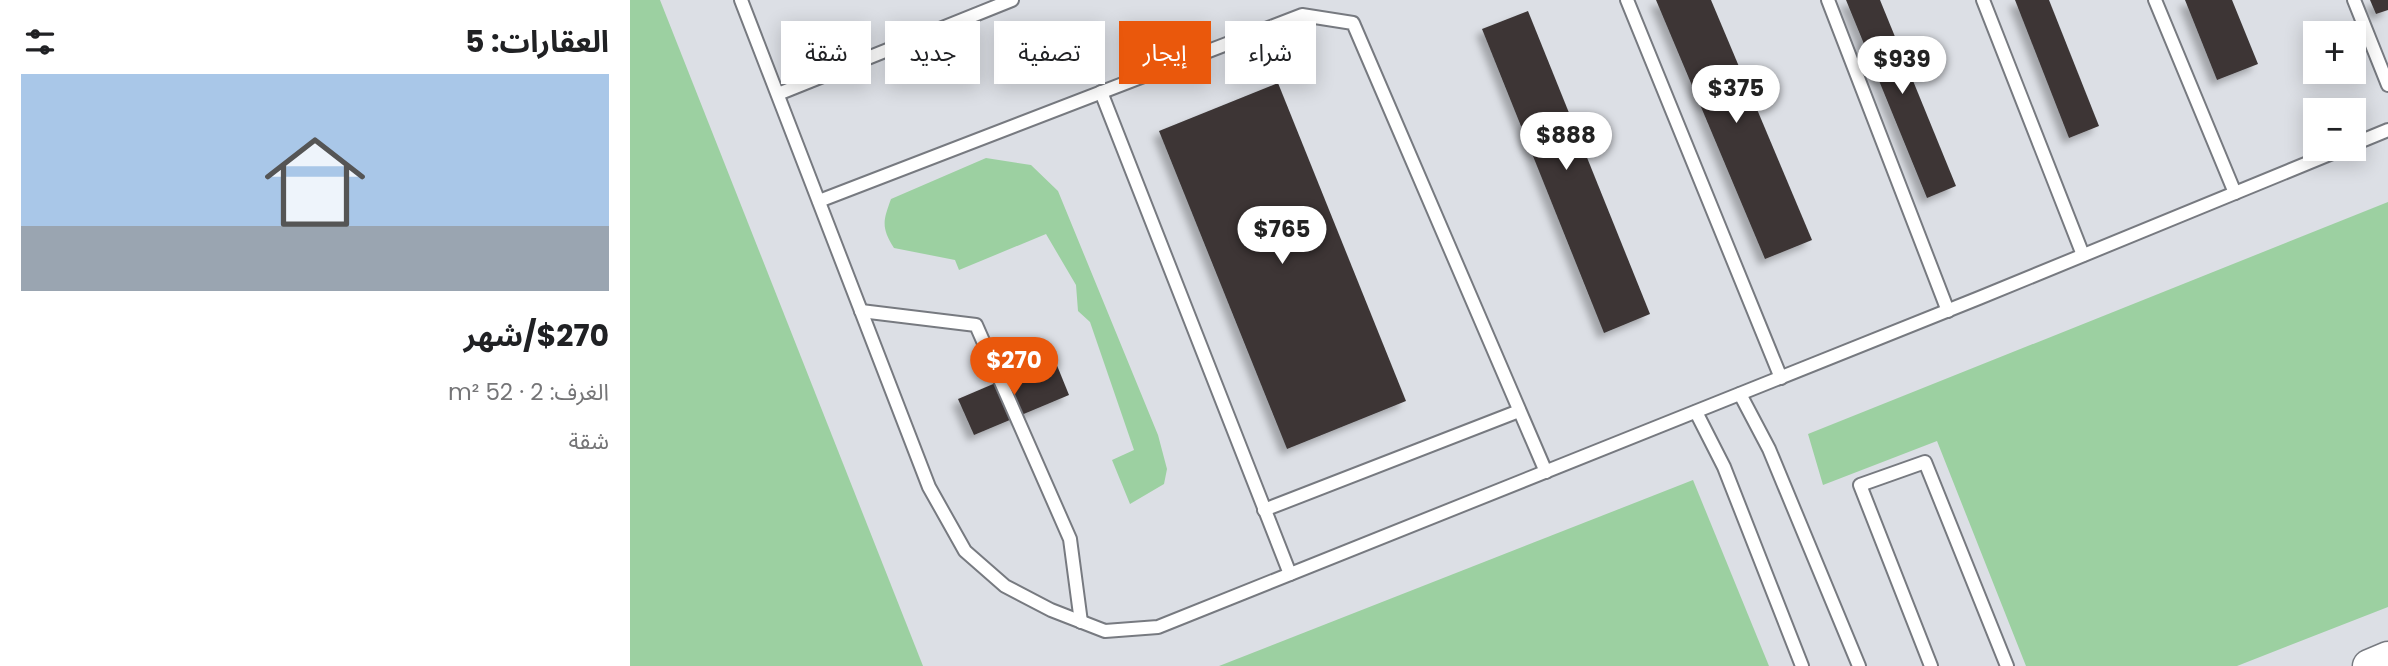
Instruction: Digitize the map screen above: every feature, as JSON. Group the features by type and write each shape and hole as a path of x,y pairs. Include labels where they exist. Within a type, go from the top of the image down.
{"street":[{"path":"2369,666 2388,658"}],"lane":[{"path":"741,0 929,487 965,551 1005,586 1051,610 1105,631 1158,627 1948,311 2313,161"},
{"path":"778,94 1012,0"},
{"path":"1627,0 1781,378"},
{"path":"1828,0 1948,311"},
{"path":"1983,0 2083,255"},
{"path":"2155,0 2235,193"},
{"path":"2354,0 2388,85"},
{"path":"819,201 1302,15 1353,23 1546,472"},
{"path":"1101,92 1290,574"},
{"path":"2366,139 2388,130"},
{"path":"861,311 976,325 1070,539 1081,622"},
{"path":"1740,394 1769,449 1859,666"},
{"path":"1265,510 1520,411"},
{"path":"1696,412 1724,467 1802,666"},
{"path":"1931,666 1860,485 1925,462 2007,666"}],"green space":[{"path":"630,0 660,0 923,666 630,666"},
{"path":"986,158 1031,165 1058,191 1158,435 1167,469 1164,484 1130,504 1112,460 1134,450 1090,322 1078,311 1076,285 1046,234 959,270 955,260 894,248 887,235 885,219 891,199"},
{"path":"2388,202 2388,607 2237,666 2026,666 1937,441 1823,485 1808,434"},
{"path":"1693,480 1769,666 1219,666"}],"building":[{"path":"1656,0 1711,0 1812,240 1765,259"},
{"path":"1846,0 1880,0 1956,186 1927,198"},
{"path":"2015,0 2049,0 2099,126 2069,138"},
{"path":"2185,0 2232,0 2258,64 2217,80"},
{"path":"2370,0 2388,0 2388,10 2376,14"},
{"path":"1528,11 1650,314 1604,333 1482,29"},
{"path":"1278,84 1406,401 1287,449 1159,131"},
{"path":"1054,358 1069,395 974,435 958,399"}]}
